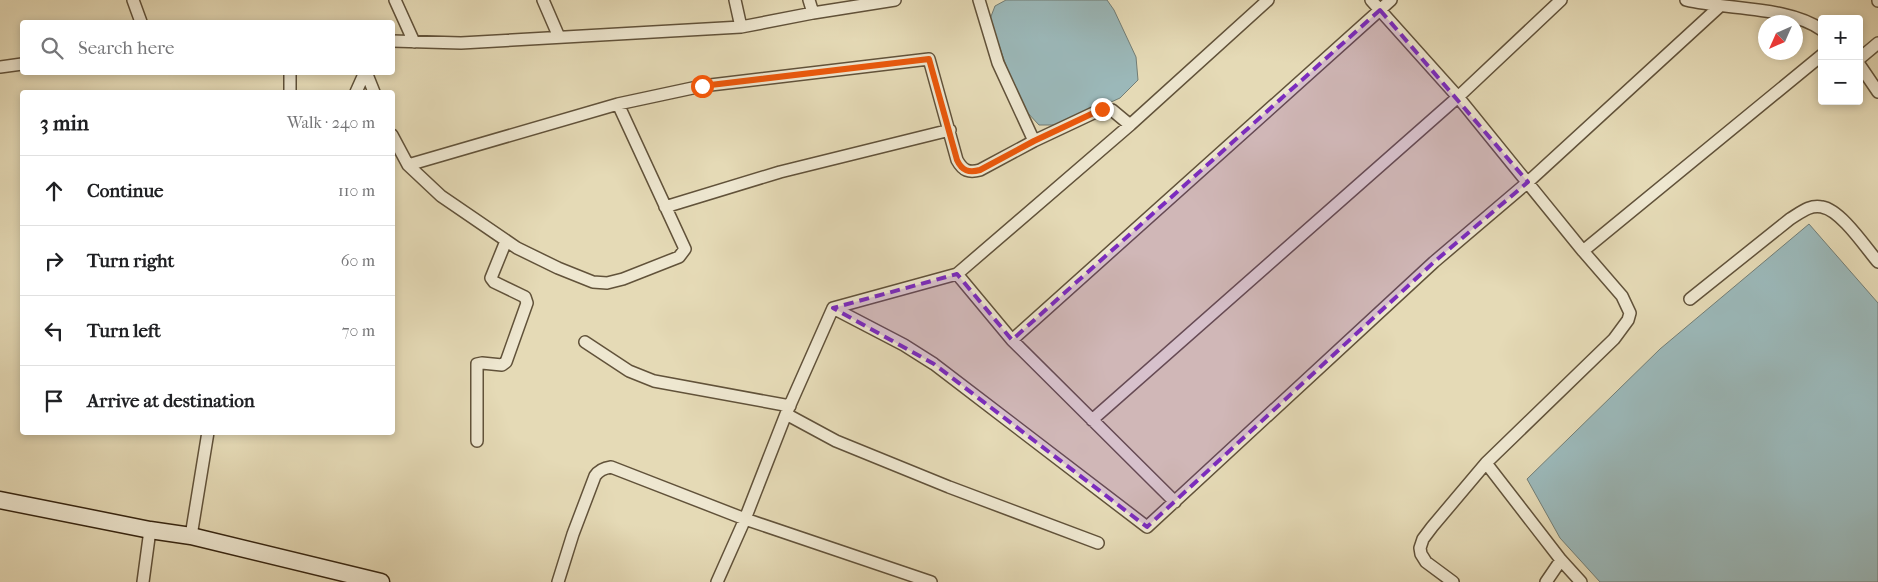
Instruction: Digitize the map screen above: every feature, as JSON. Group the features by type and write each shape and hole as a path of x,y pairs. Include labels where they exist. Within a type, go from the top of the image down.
{"main road":[{"path":"0,500 150,530 191,536 381,582"}],"street":[{"path":"133,0 140,20"},
{"path":"395,0 414,42"},
{"path":"544,0 559,37"},
{"path":"734,0 741,27"},
{"path":"809,0 813,13"},
{"path":"395,41 461,42 741,27 895,0"},
{"path":"979,0 998,63 1034,141"},
{"path":"833,308 957,274 1130,125 1268,0"},
{"path":"1372,0 1458,98 1622,296 1630,313 1628,320 1614,339 1486,463 1432,526 1423,540 1420,548 1421,554 1426,562 1453,582"},
{"path":"1012,340 1392,0"},
{"path":"1092,420 1458,98 1561,0"},
{"path":"1686,0 1706,2 1719,7 1772,12 1808,22 1818,28"},
{"path":"833,308 904,345 934,364 1148,527 1434,262 1528,182 1719,7"},
{"path":"1863,55 1878,43"},
{"path":"1583,251 1818,58"},
{"path":"408,165 618,104 702,86 929,59 957,160 960,167 972,172 980,170 1034,141 1102,109 1112,110 1130,125"},
{"path":"1,66 20,64"},
{"path":"1863,70 1878,92"},
{"path":"290,75 290,90"},
{"path":"357,90 364,75"},
{"path":"367,75 373,90"},
{"path":"395,141 408,165 441,196 506,241 558,268 594,282 607,283 623,279 679,257 685,252 684,244 618,104"},
{"path":"665,207 780,172 950,130"},
{"path":"1690,299 1790,219 1804,210 1813,207 1823,206 1842,219 1878,262"},
{"path":"476,441 477,364 498,366 506,362 527,303 525,297 494,282 491,278 506,241"},
{"path":"957,274 1012,340 1174,502"},
{"path":"717,582 745,519 788,410 833,308"},
{"path":"585,342 629,371 654,381 788,410 836,441 1098,543"},
{"path":"191,536 208,435"},
{"path":"1486,463 1561,560 1581,582"},
{"path":"558,582 592,483 599,471 606,468 617,469 745,519 931,582"},
{"path":"144,582 150,530"},
{"path":"1546,582 1561,560"}],"highlighted area":[{"path":"1380,10 1528,182 1434,262 1147,527 934,364 833,308 957,274 1012,340"}],"water":[{"path":"1006,0 1107,0 1114,10 1136,57 1138,80 1120,98 1069,121 1054,125 1039,125 1026,111 1014,89 990,19 995,6"},
{"path":"1809,224 1878,303 1878,582 1600,582 1560,538 1527,479 1660,349"}],"route":[{"path":"702,86 807,72 929,59 957,160 960,167 972,172 980,170 1034,141 1102,109"}]}
